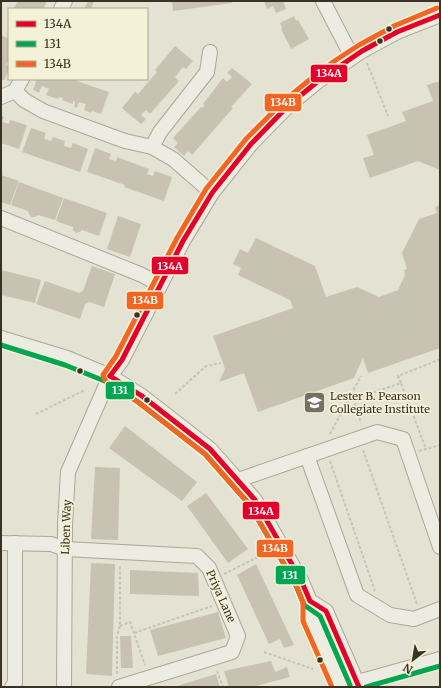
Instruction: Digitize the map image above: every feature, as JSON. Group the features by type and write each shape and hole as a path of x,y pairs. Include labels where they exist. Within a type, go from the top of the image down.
{"street":[{"path":"323,1 357,54"},
{"name":"Liben Way","path":"64,687 65,549 68,472 110,376 122,360 183,241 212,192 252,144 290,105 317,82 357,54 397,32 440,15"},
{"path":"152,148 160,132 206,72 210,52"},
{"path":"1,97 19,85 24,100 43,111 125,141 152,148 173,159 212,192"},
{"path":"1,218 142,275 160,285"},
{"path":"1,338 67,358 110,376 142,396 210,449 255,500 301,580 310,601 310,619 340,687 357,685 440,659"},
{"path":"238,480 307,456 326,455 365,436 377,432 403,439 440,547"},
{"path":"307,456 357,595 390,615 414,619 440,609"},
{"path":"8,543 15,683 12,687"},
{"name":"Priya Lane","path":"8,543 50,544 65,549 197,556 209,568 238,636 232,652 118,683"},
{"path":"310,601 326,611 357,685"}],"path":[{"path":"357,54 388,116"},
{"path":"426,449 398,376 438,360 440,361"},
{"path":"175,394 206,366 221,363"},
{"path":"361,376 326,455 378,598"},
{"path":"354,399 401,383"},
{"path":"36,414 85,390"},
{"path":"352,394 365,436"},
{"path":"416,452 440,445"},
{"path":"356,451 363,449 418,607"},
{"path":"118,683 117,636 120,626 120,552"},
{"path":"223,575 266,553"},
{"path":"134,633 224,602"},
{"path":"120,626 130,622 146,670"},
{"path":"264,652 313,669"},
{"path":"212,658 223,687"}],"building":[{"path":"18,1 47,1 44,8 14,8"},
{"path":"88,1 94,1 91,8 84,8"},
{"path":"172,1 232,1 232,3 173,11"},
{"path":"264,1 283,1 286,9 276,13 273,6 267,9"},
{"path":"294,16 309,39 291,49 281,29 280,23"},
{"path":"1,35 8,38 8,61 6,64 8,65 8,72 4,80 1,82"},
{"path":"175,46 193,61 186,69 183,67 175,77 179,81 150,114 146,110 141,115 146,119 141,124 122,108 135,92 138,94 157,72 155,70"},
{"path":"232,68 252,84 192,155 188,151 184,156 174,147 178,143 173,138 201,107 206,107 203,104 223,78 227,82 232,77 227,73"},
{"path":"37,80 74,80 109,92 101,114 92,111 91,113 84,110 86,104 79,102 77,108 74,107 75,102 73,101 73,104 62,100 63,98 59,97 58,99 46,95 49,89 42,86 39,93 33,90"},
{"path":"440,81 440,170 418,161 370,178 363,158 374,155 367,135 406,121 402,112 433,101 427,85"},
{"path":"1,116 4,117 2,122 9,124 10,120 27,125 19,149 1,143"},
{"path":"31,128 46,133 44,139 51,141 53,137 65,141 64,146 71,148 73,143 88,149 80,172 22,152"},
{"path":"95,148 111,154 109,159 116,161 117,157 149,169 147,174 153,176 155,171 172,177 164,201 124,187 125,185 87,172"},
{"path":"1,175 19,181 10,205 1,202"},
{"path":"19,182 63,198 55,220 38,215 31,217 28,211 11,205"},
{"path":"64,198 107,213 99,236 82,230 76,233 73,230 73,227 56,221"},
{"path":"440,205 440,348 368,373 363,358 354,378 258,412 244,373 219,382 225,369 213,336 293,308 290,300 238,275 241,268 233,264 240,249 248,253 256,238 315,266 326,297 357,287 379,297 398,290 405,275 404,270 407,269 402,253 419,219 437,213 435,207"},
{"path":"118,216 141,224 130,257 107,249"},
{"path":"92,266 115,274 104,307 89,302 85,304 80,319 36,304 45,281 79,293 83,291"},
{"path":"1,270 41,280 35,303 1,295"},
{"path":"125,426 197,482 182,501 109,448"},
{"path":"95,467 120,468 118,540 91,539"},
{"path":"206,493 248,549 228,563 187,506"},
{"path":"91,563 115,564 112,676 86,674"},
{"path":"256,564 294,645 284,648 280,639 269,644 237,575"},
{"path":"130,570 198,573 199,596 130,594"},
{"path":"218,612 226,638 158,656 150,630"},
{"path":"120,636 131,636 133,668 121,668"},
{"path":"271,661 275,672 287,667 290,677 252,687 229,687 224,671"},
{"path":"216,674 220,687 174,687"}],"transit line":[{"name":"134B","path":"332,687 303,621 303,602 295,583 249,504 205,454 138,402 106,382 103,375 116,356 177,238 206,189 246,139 285,100 336,60 359,45 394,26 437,8"},
{"name":"134A","path":"110,376 122,360 183,241 212,193 251,144 289,105 317,82 340,66 362,51 397,32 440,15"},
{"name":"131","path":"1,345 65,365 107,382 138,402 205,454 249,504 295,583 304,605 320,616 350,685"},
{"name":"134A","path":"110,376 142,396 210,449 255,500 301,580 310,601 326,611 359,687"},
{"name":"131","path":"366,687 440,666"}],"place":[{"name":"Lester B. Pearson Collegiate Institute","path":"315,402"}]}
